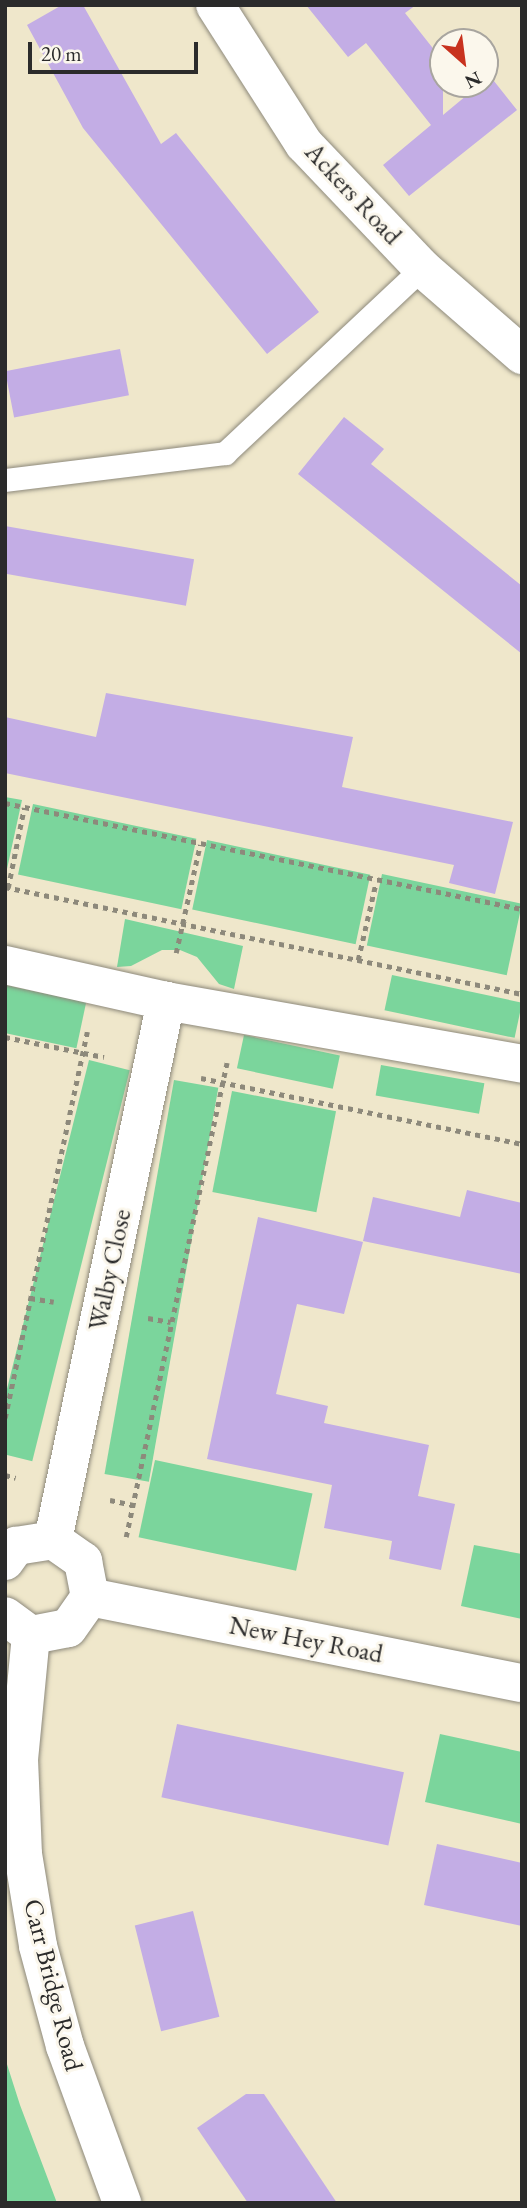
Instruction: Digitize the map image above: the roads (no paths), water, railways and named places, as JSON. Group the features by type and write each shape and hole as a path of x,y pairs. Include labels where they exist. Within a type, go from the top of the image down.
{"street":[{"name":"Ackers Road","path":"215,5 304,144 422,268 522,355"},
{"path":"5,965 166,1001 522,1064"},
{"name":"Walby Close","path":"53,1540 166,1001"},
{"path":"5,1561 16,1546 53,1540 83,1561 90,1597 68,1628 18,1625"},
{"name":"New Hey Road","path":"90,1597 522,1683"},
{"name":"Carr Bridge Road","path":"18,1625 23,1854 33,1920 65,2046 122,2203"}],"lane":[{"path":"5,480 225,453 422,268"}]}
